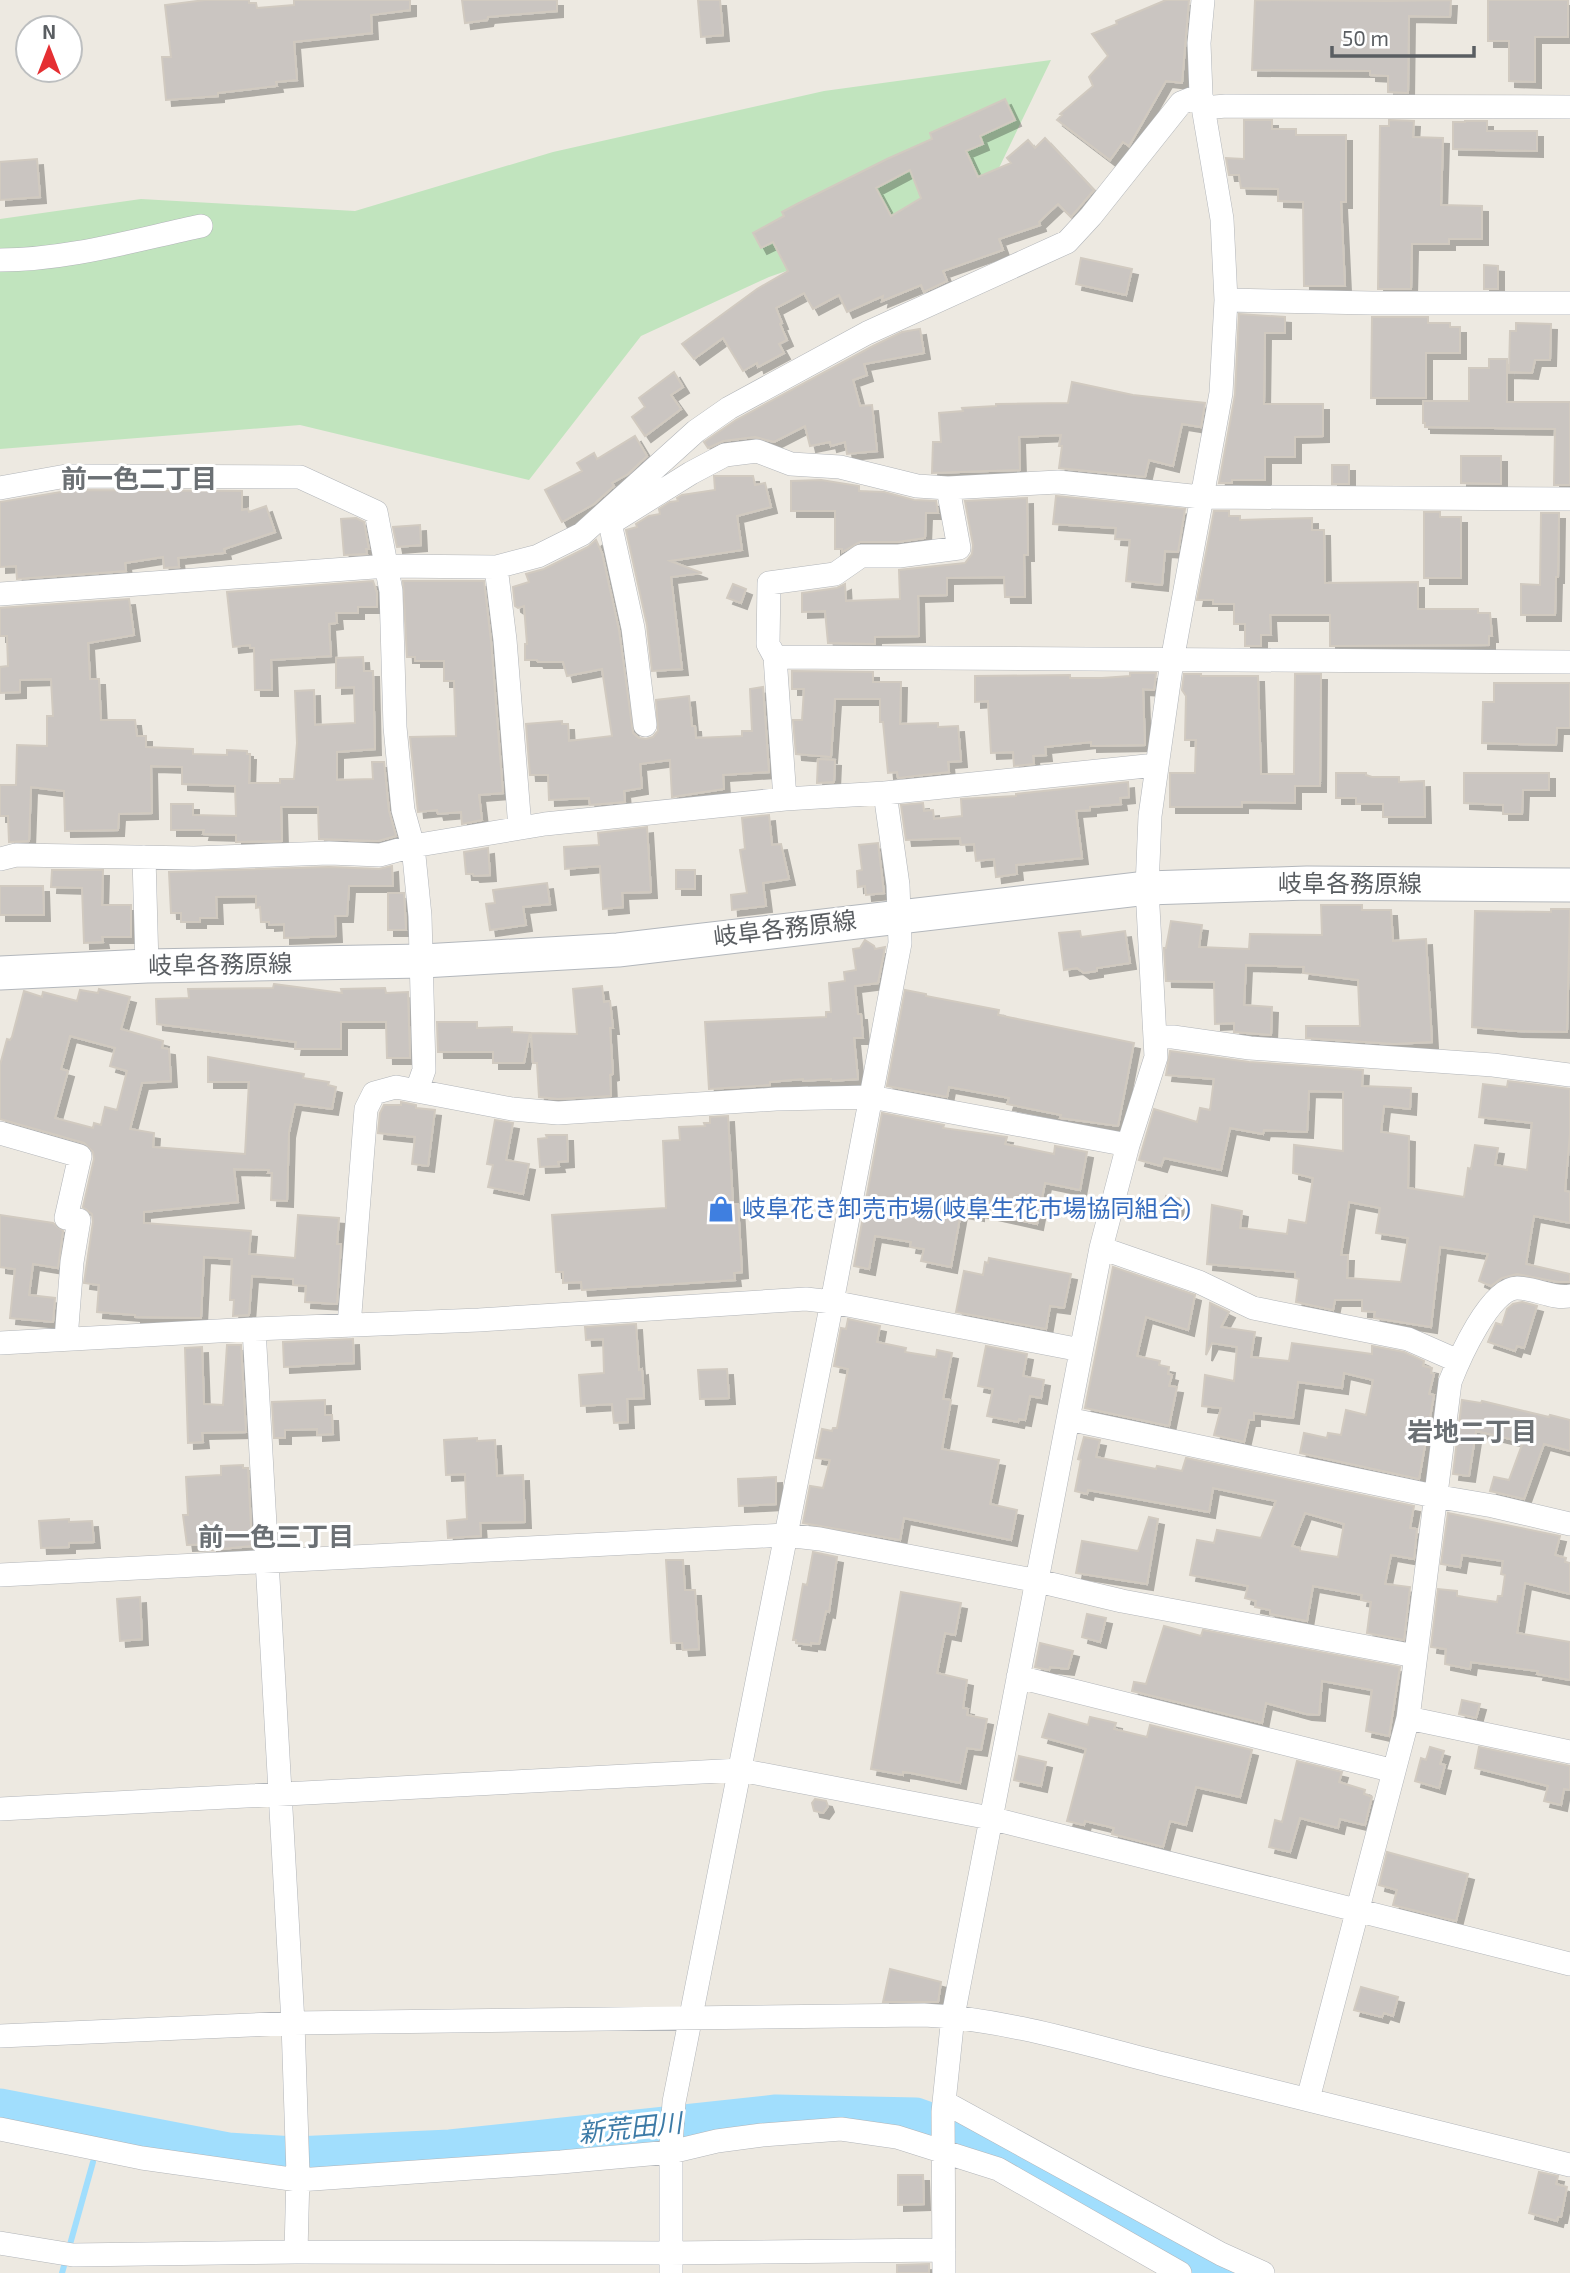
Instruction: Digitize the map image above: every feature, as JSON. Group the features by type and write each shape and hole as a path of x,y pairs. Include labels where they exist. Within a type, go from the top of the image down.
{"main road":[{"name":"岐阜各務原線","path":"0,973 147,966 423,961 618,950 1147,888 1307,883 1570,885"}],"street":[{"path":"0,2243 73,2255 296,2252 670,2263 944,2262 943,2107 953,2016 1101,1248 1128,1145 1156,1057 1147,888 1150,816 1172,661 1221,393 1226,300 1222,219 1202,102 1199,43 1203,0"},
{"path":"608,519 696,431 729,408 877,328 1067,243 1181,103 1202,102 1226,106 1570,107"},
{"path":"0,260 65,255 201,226"},
{"path":"1226,300 1570,303"},
{"path":"0,594 388,566 496,567 538,556 725,455 757,451 791,464 840,467 917,486 948,488 1058,482 1201,497 1570,499"},
{"path":"0,488 66,477 300,477 376,512 391,591 396,741 403,810 413,846 423,961 424,1070 417,1090"},
{"path":"785,799 775,657 768,645 769,583 835,574 861,556 899,556 958,548 948,488"},
{"path":"608,519 633,628 645,725"},
{"path":"496,567 505,640 520,828"},
{"path":"775,657 1570,662"},
{"path":"0,859 16,855 194,858 329,853 380,855 413,846 520,828 785,799 885,793 1156,765"},
{"path":"670,2263 674,2102 900,943 898,885 885,793"},
{"path":"144,857 147,966"},
{"path":"1154,1037 1173,1037 1250,1048 1493,1065 1570,1075"},
{"path":"349,1326 366,1109 374,1093 396,1087 512,1109 558,1113 762,1100 872,1097 1128,1145"},
{"path":"0,1133 80,1156 66,1217 79,1220 72,1262 66,1339"},
{"path":"1101,1248 1199,1282 1253,1308 1408,1339 1458,1361"},
{"path":"1308,2099 1408,1718 1450,1382 1474,1332 1500,1295 1515,1288 1559,1298 1570,1296"},
{"path":"0,1343 479,1320 806,1299 1081,1350"},
{"path":"254,1329 293,2023 298,2177 296,2252"},
{"path":"1068,1419 1570,1524"},
{"path":"0,1575 785,1535 820,1539 1038,1581 1122,1601 1415,1656"},
{"path":"1018,1677 1394,1771"},
{"path":"1408,1718 1570,1752"},
{"path":"0,1809 740,1770 990,1818 1570,1964"},
{"path":"0,2036 293,2023 953,2016 986,2021 1570,2165"},
{"path":"943,2107 1263,2273"},
{"path":"0,2129 142,2158 298,2177 548,2163 762,2134 841,2129 897,2137 998,2169 1180,2273"}],"green space":[{"path":"1051,60 982,203 769,277 641,336 529,480 300,425 0,449 0,219 141,199 355,211 553,152 824,91"}],"building":[{"path":"205,0 249,0 249,3 256,3 257,8 294,5 294,0 410,0 410,10 371,15 372,33 294,42 297,80 276,82 277,86 218,93 218,96 166,100 162,57 171,57 165,5"},
{"path":"462,0 557,0 557,11 488,17 487,20 465,23"},
{"path":"698,0 720,0 723,35 701,37"},
{"path":"1166,0 1189,0 1182,83 1166,81 1129,146 1123,142 1110,160 1057,120 1062,115 1060,114 1093,86 1089,77 1108,56 1092,34"},
{"path":"1255,0 1451,0 1450,17 1409,16 1408,93 1388,92 1388,76 1370,75 1370,71 1252,70"},
{"path":"1488,0 1568,0 1568,37 1535,37 1535,82 1509,81 1509,41 1488,41"},
{"path":"1005,99 1015,120 980,136 983,144 966,151 978,177 1011,163 1007,158 1028,140 1035,148 1045,138 1094,190 1071,217 1058,204 1039,222 1040,225 999,239 1003,250 943,271 947,281 924,292 921,285 882,301 883,296 847,312 839,295 813,309 804,293 776,308 787,340 779,344 784,353 758,367 757,363 743,371 723,338 694,359 682,344 757,289 788,271 773,242 761,248 753,233 784,216 782,212 797,204 932,139 930,133","holes":["910,170 921,198 891,216 876,188"]},
{"path":"1244,120 1272,120 1272,129 1296,129 1296,135 1346,135 1346,202 1341,202 1345,286 1304,286 1303,202 1278,201 1278,189 1241,188 1239,175 1229,175 1226,158 1244,159"},
{"path":"1389,120 1414,121 1413,137 1443,138 1441,205 1482,206 1482,239 1449,239 1449,244 1412,244 1411,289 1378,289 1380,126 1389,126"},
{"path":"1487,121 1487,131 1537,131 1537,151 1453,149 1453,122"},
{"path":"37,159 40,197 0,200 0,162"},
{"path":"1081,258 1132,269 1126,295 1076,284"},
{"path":"1484,265 1498,266 1498,289 1484,289"},
{"path":"1239,314 1285,317 1285,333 1265,333 1264,404 1323,404 1323,436 1295,437 1295,457 1265,457 1265,480 1232,480 1232,483 1219,483 1235,395"},
{"path":"1372,317 1428,317 1428,323 1450,323 1450,327 1460,327 1460,353 1426,353 1426,398 1371,398"},
{"path":"1516,323 1551,324 1550,360 1535,360 1532,373 1509,372 1510,331 1516,331"},
{"path":"920,329 924,353 864,364 867,375 853,380 860,406 872,405 877,451 847,454 845,442 831,446 830,442 810,446 805,426 774,442 755,437 723,441 708,448 704,442 736,420 873,346 902,332"},
{"path":"1489,359 1507,359 1507,402 1570,402 1570,485 1554,485 1555,429 1425,427 1423,401 1469,401 1469,368 1489,368"},
{"path":"674,372 683,387 671,395 681,409 645,436 632,417 645,407 639,398"},
{"path":"1072,382 1133,395 1205,403 1201,427 1182,424 1173,466 1149,460 1145,477 1059,468 1061,435 1019,437 1020,470 932,473 933,442 941,442 939,413 996,404 1068,403"},
{"path":"635,436 647,456 628,474 612,483 614,486 594,504 562,522 545,490 582,471 577,463 594,453 597,459"},
{"path":"1461,456 1501,456 1501,484 1461,483"},
{"path":"1332,465 1349,465 1349,484 1332,484"},
{"path":"714,476 753,476 755,485 765,483 771,507 737,516 742,550 670,561 702,573 671,577 682,669 652,671 647,625 626,530 637,527 636,524 649,516 660,514 659,509 670,502 678,501 677,498 682,495 715,490"},
{"path":"821,480 859,486 859,491 884,492 914,500 936,501 938,513 926,513 925,538 898,542 860,542 842,552 842,549 835,549 835,511 791,511 791,481"},
{"path":"73,490 242,491 242,510 248,509 249,512 266,506 275,532 224,549 225,553 178,558 179,567 164,568 163,557 125,563 126,571 17,579 16,566 0,567 0,502"},
{"path":"1056,496 1185,509 1178,552 1165,551 1162,585 1126,581 1130,540 1115,539 1116,528 1053,524"},
{"path":"1027,498 1028,555 1024,555 1025,597 1005,597 1004,577 947,578 947,595 918,596 919,636 875,637 875,644 828,643 825,611 802,612 802,593 837,588 845,584 846,601 900,599 899,570 965,563 972,554 973,545 965,501"},
{"path":"1214,511 1229,511 1229,516 1240,516 1240,520 1312,518 1312,530 1324,530 1325,583 1418,582 1418,609 1478,609 1478,613 1490,613 1492,636 1489,636 1489,645 1330,646 1330,615 1270,615 1271,635 1261,635 1261,646 1245,646 1245,624 1234,624 1234,604 1213,604 1213,600 1197,600"},
{"path":"1424,512 1440,512 1440,517 1461,517 1461,578 1424,578"},
{"path":"1541,513 1559,513 1555,615 1521,615 1521,584 1540,585"},
{"path":"356,518 364,522 369,549 366,549 367,554 344,555 341,519"},
{"path":"420,525 421,545 397,547 393,527"},
{"path":"596,540 602,553 619,630 633,733 646,739 653,737 658,731 656,700 689,696 696,738 742,736 742,731 752,731 750,689 763,687 769,772 723,775 724,789 672,797 670,760 640,764 642,788 624,791 625,802 590,805 589,798 549,800 548,775 530,775 526,724 562,721 562,724 568,724 569,741 612,736 602,669 567,676 563,662 525,660 527,644 524,606 515,606 513,587 529,582 526,574 544,569 588,547"},
{"path":"373,581 377,593 377,607 358,607 358,613 336,613 337,623 329,624 331,656 271,660 272,690 255,690 254,648 250,648 250,645 233,647 227,592"},
{"path":"403,581 484,581 503,793 479,795 482,820 462,824 461,812 418,812 410,737 456,736 454,681 444,681 444,661 415,661 415,657 407,657"},
{"path":"733,584 746,589 741,603 727,598"},
{"path":"129,599 134,635 88,643 90,679 99,679 101,720 135,720 137,736 146,736 146,747 193,749 193,754 227,755 227,750 247,751 247,754 250,754 249,783 280,783 280,779 294,779 297,743 295,691 314,690 315,725 355,723 354,687 336,688 336,658 363,657 364,671 373,671 375,749 337,752 337,780 373,779 372,762 384,762 389,811 396,836 378,841 319,839 318,807 281,807 282,841 236,842 236,835 203,834 204,830 171,830 171,804 193,804 193,815 236,816 235,786 182,784 182,767 151,766 152,813 119,814 118,830 65,831 64,791 31,787 29,841 9,842 8,816 0,816 0,785 16,785 17,745 47,746 47,716 53,716 51,679 20,680 20,692 0,693 0,667 8,666 7,636 0,636 0,608"},
{"path":"792,671 873,672 873,682 901,682 900,724 938,723 938,727 958,726 961,761 948,762 949,772 898,778 897,772 888,773 883,722 880,722 880,699 835,699 831,757 796,754 793,720 802,720 804,689 792,689"},
{"path":"1130,673 1156,673 1154,690 1143,689 1145,745 1091,746 1091,742 1045,747 1046,755 1033,756 1034,764 1014,766 1013,752 991,753 988,701 975,702 975,676 1070,675 1070,678 1102,678 1130,676"},
{"path":"1184,674 1258,676 1261,774 1294,774 1295,674 1321,674 1320,786 1295,786 1295,803 1242,802 1242,807 1170,807 1170,773 1195,773 1196,740 1185,740 1186,696 1182,690"},
{"path":"1494,683 1570,683 1570,728 1557,728 1556,745 1482,743 1483,702 1494,702"},
{"path":"818,759 835,760 834,782 817,783"},
{"path":"1336,773 1399,777 1399,782 1424,781 1425,817 1383,817 1383,804 1356,804 1356,798 1336,798"},
{"path":"1464,773 1549,773 1549,790 1523,790 1522,814 1503,814 1503,805 1464,803"},
{"path":"1128,782 1129,797 1120,798 1121,804 1076,811 1082,858 1016,865 1017,874 996,877 994,859 976,861 974,844 961,845 960,838 906,840 901,805 923,803 924,811 933,810 934,819 962,816 961,799 1016,796"},
{"path":"769,815 772,845 781,844 789,879 763,883 766,906 732,910 731,895 747,893 740,850 745,849 742,818"},
{"path":"647,827 651,892 622,893 623,907 603,909 600,866 565,869 564,847 599,845 598,833"},
{"path":"878,843 884,893 866,895 865,886 858,887 857,871 862,870 859,845"},
{"path":"488,848 490,875 466,874 464,852"},
{"path":"392,866 393,886 349,886 347,916 335,916 336,936 284,938 284,924 269,925 269,922 261,922 260,907 256,908 256,896 216,897 217,918 200,918 200,922 181,922 181,913 171,913 169,872 329,867 379,869"},
{"path":"52,870 103,870 102,905 131,905 131,937 102,937 103,942 84,943 82,888 51,887"},
{"path":"676,870 695,870 695,889 676,889"},
{"path":"547,883 550,904 523,907 526,925 490,930 486,904 495,903 493,890"},
{"path":"0,886 43,886 44,915 0,915"},
{"path":"388,893 404,893 406,930 388,930"},
{"path":"1321,905 1362,905 1362,910 1391,910 1393,941 1426,939 1432,1042 1394,1044 1306,1038 1306,1026 1360,1026 1358,980 1303,973 1304,967 1246,965 1244,1005 1272,1007 1271,1035 1234,1032 1234,1023 1215,1024 1214,982 1166,981 1164,948 1171,921 1202,925 1199,947 1249,949 1250,934 1322,935"},
{"path":"1551,909 1570,909 1567,1032 1472,1027 1475,911 1551,912"},
{"path":"1080,931 1081,937 1125,931 1130,963 1097,968 1097,971 1084,973 1077,968 1064,970 1059,933"},
{"path":"865,940 875,949 885,947 878,983 855,986 863,1038 854,1038 858,1079 803,1079 770,1082 770,1085 709,1089 705,1022 826,1017 826,1012 831,1012 829,983 845,981 844,972 856,970 853,949 860,948"},
{"path":"274,984 342,993 341,989 385,988 386,993 408,992 410,1058 387,1058 386,1022 341,1022 341,1049 295,1049 296,1042 157,1024 156,999 189,998 188,989 273,988"},
{"path":"602,986 604,1002 610,1001 613,1028 610,1028 613,1074 610,1075 611,1096 558,1099 539,1097 537,1063 533,1063 531,1033 577,1034 573,989"},
{"path":"99,989 130,997 121,1029 163,1041 162,1048 169,1049 171,1081 142,1083 130,1129 154,1133 153,1147 245,1154 249,1082 208,1082 208,1057 304,1074 303,1078 329,1082 328,1085 336,1087 332,1109 295,1104 289,1132 287,1201 271,1200 272,1173 268,1173 269,1170 234,1169 238,1202 144,1212 144,1223 251,1231 249,1254 295,1258 298,1215 339,1218 337,1244 341,1244 337,1304 305,1302 306,1286 293,1285 293,1279 252,1276 249,1315 233,1316 234,1300 230,1300 232,1259 204,1257 201,1318 135,1317 97,1312 99,1285 84,1283 93,1222 92,1214 83,1207 94,1159 93,1152 84,1143 0,1119 0,1065 7,1039 12,1037 24,991 42,997 43,992 77,1001 80,990 98,993","holes":["70,1036 115,1048 110,1066 127,1071 117,1110 105,1107 101,1125 94,1123 93,1128 55,1118 68,1071 61,1069"]},
{"path":"905,990 999,1010 998,1015 1134,1043 1118,1126 1060,1118 1061,1115 1007,1104 1009,1098 949,1087 947,1097 887,1086"},
{"path":"437,1022 477,1022 477,1028 512,1027 512,1032 530,1033 524,1063 493,1063 493,1052 438,1052"},
{"path":"1170,1051 1249,1062 1363,1070 1362,1086 1411,1088 1410,1109 1384,1106 1381,1132 1409,1136 1408,1188 1464,1197 1475,1145 1498,1148 1495,1165 1527,1170 1532,1123 1479,1117 1483,1084 1507,1087 1508,1081 1570,1089 1570,1133 1565,1191 1570,1192 1570,1223 1534,1216 1526,1264 1570,1274 1570,1282 1517,1274 1502,1278 1491,1286 1479,1281 1488,1254 1440,1247 1431,1327 1374,1318 1375,1312 1362,1311 1362,1300 1335,1300 1333,1310 1296,1302 1299,1279 1295,1278 1295,1272 1207,1264 1212,1205 1242,1211 1240,1228 1287,1234 1289,1220 1306,1223 1313,1178 1293,1173 1294,1145 1343,1151 1343,1092 1309,1091 1307,1132 1264,1130 1263,1134 1230,1128 1221,1170 1164,1158 1161,1166 1139,1160 1154,1109 1197,1122 1200,1108 1210,1110 1214,1079 1166,1075","holes":["1349,1202 1380,1208 1376,1233 1408,1238 1401,1282 1347,1278 1348,1255 1341,1255"]},
{"path":"401,1102 416,1105 416,1108 435,1110 428,1166 412,1164 415,1137 378,1133 380,1113 384,1105 401,1105"},
{"path":"882,1113 944,1125 943,1128 1007,1137 1005,1144 1054,1154 1055,1146 1087,1152 1080,1190 1045,1183 1037,1224 978,1211 978,1215 961,1212 951,1267 921,1261 924,1249 910,1247 911,1242 875,1236 869,1269 854,1266"},
{"path":"728,1116 733,1204 738,1204 742,1272 734,1273 735,1280 582,1290 581,1282 563,1283 563,1272 556,1272 552,1215 666,1208 663,1141 680,1140 679,1127 705,1126 704,1123 710,1123 710,1117"},
{"path":"495,1120 513,1123 506,1160 529,1164 523,1194 488,1187 493,1165 487,1164"},
{"path":"546,1135 567,1135 568,1161 558,1162 559,1166 540,1167 538,1139 547,1138"},
{"path":"1166,1196 1182,1199 1179,1214 1164,1211"},
{"path":"0,1215 53,1223 63,1231 58,1268 33,1264 29,1295 55,1298 53,1322 10,1318 15,1269 0,1267"},
{"path":"989,1258 1071,1274 1064,1308 1050,1306 1046,1329 956,1312 964,1271 983,1275 985,1262 988,1263"},
{"path":"1113,1267 1195,1295 1188,1330 1146,1317 1137,1356 1160,1361 1159,1365 1169,1367 1168,1374 1172,1375 1169,1386 1177,1387 1169,1426 1085,1408"},
{"path":"1522,1302 1537,1306 1524,1348 1517,1346 1515,1351 1488,1342 1496,1323 1502,1325 1507,1309"},
{"path":"1210,1303 1229,1312 1221,1327 1255,1332 1251,1357 1289,1361 1292,1343 1372,1354 1372,1346 1404,1352 1424,1361 1423,1366 1432,1368 1431,1373 1434,1374 1429,1394 1434,1395 1419,1479 1300,1453 1304,1433 1327,1438 1328,1433 1341,1435 1346,1410 1366,1415 1373,1380 1344,1373 1342,1388 1298,1382 1293,1418 1254,1413 1254,1420 1249,1420 1244,1442 1214,1435 1221,1408 1202,1406 1205,1375 1234,1381 1237,1347 1212,1343 1206,1355"},
{"path":"848,1319 880,1326 877,1342 906,1348 905,1352 936,1357 937,1350 952,1353 943,1399 951,1400 942,1449 999,1460 990,1504 1017,1510 1011,1540 904,1518 900,1540 803,1523 810,1486 823,1488 830,1460 816,1458 822,1429 832,1431 837,1428 848,1369 834,1366 841,1328 846,1329"},
{"path":"636,1324 644,1398 627,1399 628,1422 614,1423 612,1404 581,1406 579,1375 604,1373 603,1339 586,1340 585,1327"},
{"path":"353,1339 354,1363 284,1367 283,1342"},
{"path":"227,1345 241,1345 246,1432 202,1433 203,1442 188,1443 185,1348 202,1347 204,1404 223,1405"},
{"path":"986,1346 1027,1354 1023,1376 1044,1380 1041,1398 1030,1396 1025,1420 1019,1419 1018,1422 987,1416 993,1389 978,1386"},
{"path":"727,1369 729,1398 700,1399 698,1370"},
{"path":"325,1400 325,1415 332,1415 333,1434 317,1435 317,1429 285,1430 285,1438 274,1438 272,1402"},
{"path":"1462,1400 1482,1401 1570,1420 1570,1451 1544,1444 1524,1499 1490,1491 1494,1477 1509,1480 1523,1442 1476,1431 1469,1476 1453,1474"},
{"path":"1084,1437 1100,1440 1096,1457 1156,1469 1157,1466 1182,1471 1186,1458 1414,1506 1410,1528 1417,1529 1414,1559 1391,1555 1385,1584 1410,1587 1404,1640 1367,1633 1371,1602 1361,1600 1362,1595 1313,1586 1307,1621 1270,1614 1270,1610 1255,1607 1256,1601 1245,1598 1248,1586 1190,1575 1197,1540 1214,1543 1217,1530 1261,1538 1276,1501 1213,1488 1209,1512 1088,1490 1087,1494 1075,1491 1081,1460 1078,1459","holes":["1305,1513 1344,1524 1338,1557 1300,1551 1300,1548 1292,1546"]},
{"path":"477,1438 477,1441 495,1440 497,1476 523,1475 525,1522 480,1523 481,1536 448,1538 447,1521 467,1519 465,1474 446,1475 444,1440"},
{"path":"243,1465 243,1468 248,1468 252,1546 211,1550 211,1544 187,1545 183,1515 188,1515 186,1477 221,1475 221,1466"},
{"path":"776,1477 776,1504 739,1506 738,1479"},
{"path":"1448,1513 1560,1536 1555,1555 1566,1558 1565,1562 1570,1563 1570,1594 1525,1583 1517,1633 1570,1642 1570,1680 1537,1674 1538,1671 1471,1662 1470,1669 1445,1664 1446,1649 1431,1647 1438,1589 1457,1591 1457,1596 1497,1602 1498,1596 1502,1596 1505,1575 1501,1574 1503,1561 1462,1555 1460,1567 1441,1564"},
{"path":"1149,1517 1158,1519 1147,1584 1076,1573 1082,1541 1138,1551"},
{"path":"69,1519 69,1522 92,1521 94,1542 69,1543 69,1547 41,1548 39,1521"},
{"path":"813,1552 837,1557 829,1612 826,1611 819,1644 811,1645 793,1640 803,1584 807,1585"},
{"path":"666,1560 683,1560 685,1590 695,1590 699,1649 683,1650 682,1643 671,1643"},
{"path":"901,1592 961,1603 955,1635 945,1633 937,1673 967,1680 963,1708 968,1709 967,1715 987,1719 981,1750 967,1748 960,1783 911,1773 903,1772 903,1775 871,1769"},
{"path":"140,1597 142,1639 120,1641 117,1599"},
{"path":"1087,1614 1106,1618 1100,1642 1082,1637"},
{"path":"1164,1626 1201,1636 1203,1630 1400,1667 1389,1736 1366,1731 1372,1690 1322,1681 1319,1715 1266,1703 1262,1723 1132,1691 1134,1682 1146,1684"},
{"path":"1040,1643 1073,1651 1068,1669 1050,1667 1049,1670 1035,1667"},
{"path":"1462,1700 1480,1704 1476,1718 1459,1714"},
{"path":"1049,1714 1088,1725 1090,1717 1116,1723 1114,1729 1147,1737 1150,1725 1252,1750 1240,1797 1196,1787 1186,1825 1170,1821 1163,1847 1112,1834 1114,1828 1085,1821 1084,1825 1067,1821 1086,1749 1042,1737"},
{"path":"1430,1747 1444,1751 1440,1764 1445,1765 1439,1788 1415,1781 1421,1758 1426,1760"},
{"path":"1479,1747 1570,1766 1570,1790 1564,1789 1561,1805 1544,1801 1548,1786 1475,1768"},
{"path":"1019,1756 1046,1762 1041,1786 1014,1780"},
{"path":"1297,1761 1342,1772 1339,1782 1365,1790 1364,1794 1372,1797 1365,1825 1340,1819 1338,1828 1300,1818 1290,1852 1269,1847 1275,1820 1282,1822"},
{"path":"815,1799 826,1801 828,1806 823,1813 814,1811 812,1803"},
{"path":"1387,1852 1468,1874 1456,1921 1393,1905 1397,1890 1379,1885"},
{"path":"890,1969 941,1982 938,2002 883,2002"},
{"path":"1361,1987 1398,1997 1393,2016 1384,2013 1382,2017 1354,2010"},
{"path":"1539,2172 1558,2176 1556,2184 1567,2187 1561,2217 1558,2217 1557,2221 1529,2213"},
{"path":"898,2175 923,2175 924,2204 898,2205"},
{"path":"929,2264 929,2273 897,2273 897,2265"}],"waterway":[{"name":"新荒田川","path":"0,2106 228,2150 295,2154 450,2147 776,2112 916,2115 991,2142 1226,2273"},
{"path":"62,2273 93,2162"}],"place":[{"name":"岐阜花き卸売市場(岐阜生花市場協同組合)","path":"721,1209"}],"district":[{"name":"前一色二丁目","path":"139,479"},
{"name":"岩地二丁目","path":"1472,1432"},
{"name":"前一色三丁目","path":"276,1537"}]}
